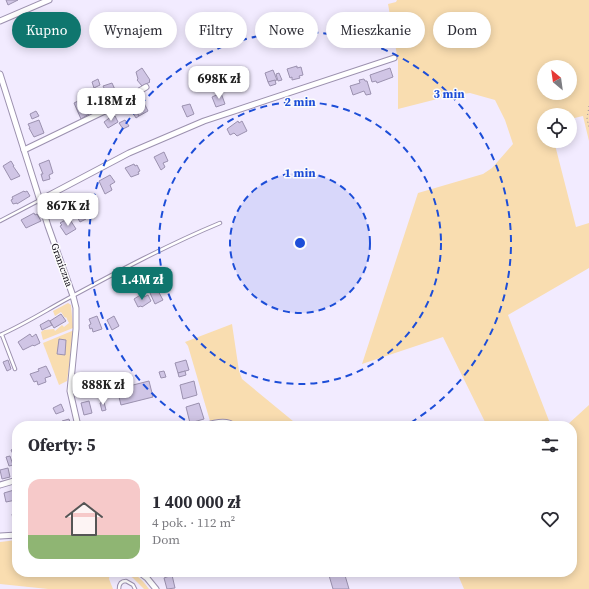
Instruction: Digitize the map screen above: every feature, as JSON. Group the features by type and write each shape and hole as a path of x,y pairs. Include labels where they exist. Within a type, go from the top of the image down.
{"street":[{"path":"0,21 49,0"},
{"path":"40,200 129,153 204,122 394,58"},
{"name":"Graniczna","path":"0,74 76,308 76,329 70,391 77,421"},
{"path":"24,150 113,107 146,87"},
{"path":"0,485 12,481"},
{"path":"0,536 12,535"},
{"path":"146,577 156,589"}],"lane":[{"path":"0,221 40,200"},
{"path":"15,369 1,335 160,249 220,223"},
{"path":"119,589 121,583 126,581 135,589"}],"path":[{"path":"589,106 587,119 589,127"}],"shaded area":[{"path":"397,0 589,0 589,141 583,116 577,117 577,108 537,108 537,148 556,148 576,227 589,223 589,268 508,315 549,421 485,421 443,337 362,364 418,193 483,174 492,168 513,144 505,120 495,100 470,93 453,95 398,109 398,61 396,48 425,48 425,12 389,12 388,4 396,2"},
{"path":"68,303 71,305 73,328 43,340 41,332 44,330 54,329 55,331 62,325 64,327 69,323 61,312 55,316 53,311"},
{"path":"232,324 239,371 242,379 293,421 231,421 218,419 210,421 188,346 185,342"},
{"path":"74,331 67,381 59,385 43,343"},
{"path":"589,405 589,589 464,589 459,577 577,577 577,421 571,421"},
{"path":"12,541 12,577 109,577 113,589 48,589 0,584 0,542"},
{"path":"131,577 138,577 149,589 144,589"}],"building":[{"path":"6,0 18,0 8,5"},
{"path":"297,66 297,68 301,67 303,75 299,76 300,78 292,80 292,77 290,78 287,69"},
{"path":"142,68 150,82 142,86 137,80 136,72"},
{"path":"390,68 393,77 377,83 376,81 372,82 370,75"},
{"path":"211,70 216,83 208,86 203,73"},
{"path":"273,70 277,80 268,82 265,73"},
{"path":"279,73 282,80 278,81 276,74"},
{"path":"98,79 100,85 94,88 92,82"},
{"path":"364,79 367,81 371,94 366,95 364,91 353,95 350,86 360,83 359,80"},
{"path":"275,80 276,84 270,86 268,82"},
{"path":"112,83 117,94 109,98 103,86"},
{"path":"221,93 225,104 216,107 212,97"},
{"path":"80,100 82,105 84,104 89,114 81,119 74,103"},
{"path":"144,103 148,111 139,116 134,108"},
{"path":"190,104 194,114 187,117 182,106"},
{"path":"134,108 139,116 136,118 131,110"},
{"path":"36,111 39,116 32,119 30,114"},
{"path":"112,116 115,116 118,122 108,128 104,122"},
{"path":"39,120 44,133 34,137 28,124"},
{"path":"125,120 129,126 123,129 119,123"},
{"path":"238,121 239,123 242,121 247,131 237,136 234,133 230,135 227,129"},
{"path":"164,152 168,161 163,163 165,167 161,170 154,157"},
{"path":"49,160 53,173 49,175 50,179 43,181 41,174 43,174 39,164"},
{"path":"11,161 20,176 11,180 3,166"},
{"path":"134,164 135,166 137,165 140,171 138,172 139,174 131,177 125,168"},
{"path":"110,175 115,182 110,185 112,190 105,194 99,181"},
{"path":"27,191 30,196 17,204 13,204 11,200 13,199 12,197"},
{"path":"57,198 59,203 62,202 66,212 57,216 51,200"},
{"path":"81,210 86,219 80,222 75,213"},
{"path":"34,213 35,215 37,214 41,221 26,228 21,220"},
{"path":"69,218 76,229 66,235 60,226 62,225 60,223"},
{"path":"157,289 163,300 155,304 150,293"},
{"path":"142,294 144,297 148,295 151,301 142,307 138,307 134,299"},
{"path":"61,314 66,321 54,328 50,321"},
{"path":"97,316 102,329 93,332 92,328 90,329 89,325 91,324 89,319"},
{"path":"114,316 119,326 112,330 107,320"},
{"path":"49,320 52,325 42,330 40,325"},
{"path":"30,334 32,337 36,334 40,343 23,350 18,342"},
{"path":"59,339 66,340 65,355 57,354"},
{"path":"8,360 11,369 7,371 3,362"},
{"path":"186,360 189,370 178,373 175,363"},
{"path":"46,366 51,376 45,378 46,382 38,385 37,381 34,382 30,374 39,371 38,369"},
{"path":"164,371 166,377 161,378 159,372"},
{"path":"185,371 186,375 179,377 178,373"},
{"path":"149,381 153,397 121,405 117,389"},
{"path":"194,381 197,395 183,399 180,385"},
{"path":"107,385 109,391 100,396 97,389"},
{"path":"89,401 92,413 84,415 81,403"},
{"path":"104,402 106,410 102,411 100,403"},
{"path":"199,403 204,419 190,421 186,407"},
{"path":"61,404 64,411 56,414 53,408"},
{"path":"10,456 12,465 9,466 6,457"},
{"path":"8,468 10,477 2,479 0,470"},
{"path":"12,491 12,501 6,502 4,493"},
{"path":"172,577 175,588 167,589 164,578"},
{"path":"329,577 345,577 349,589 333,589"}]}
